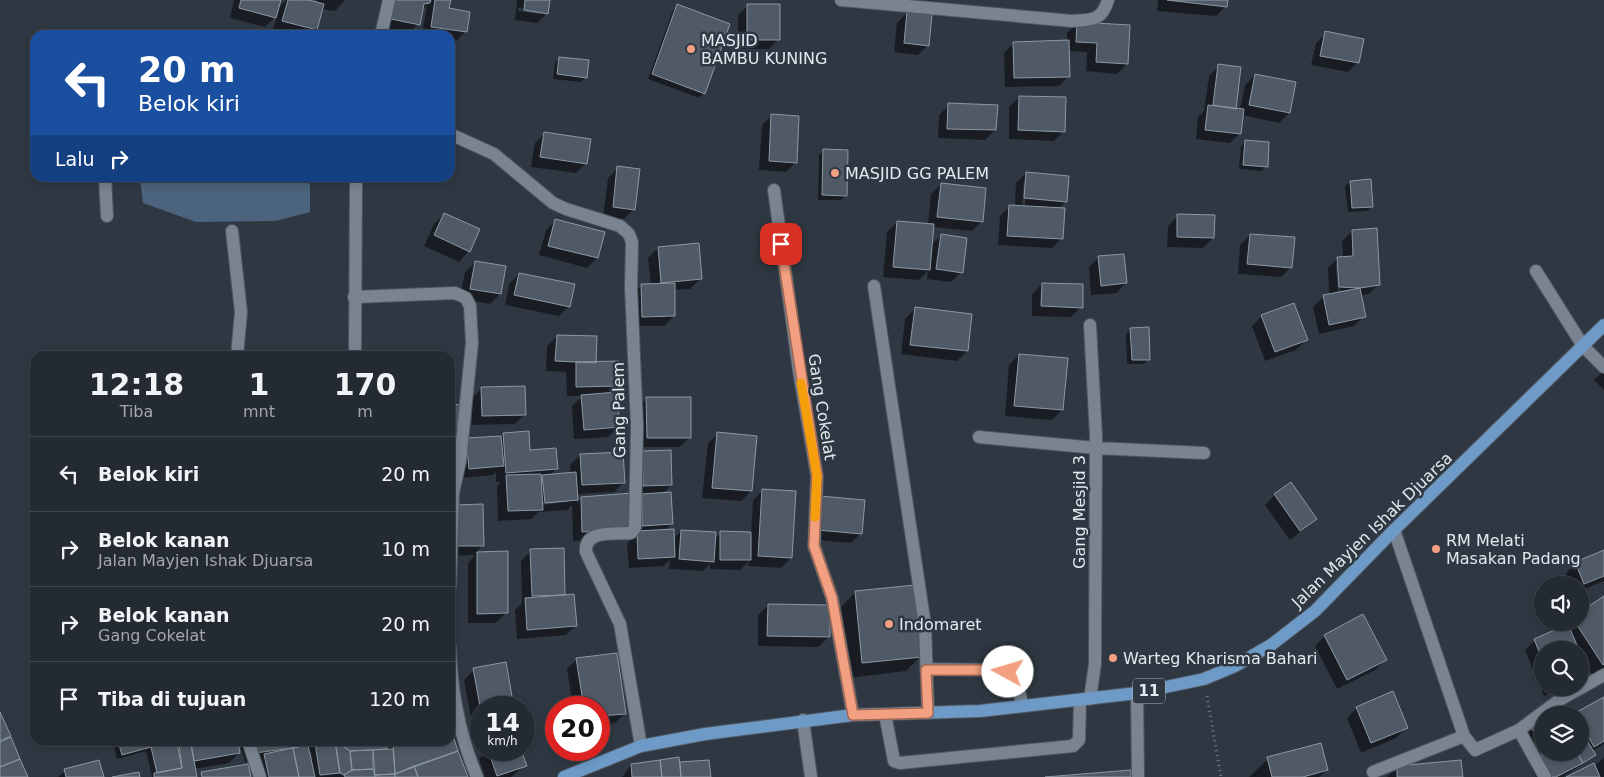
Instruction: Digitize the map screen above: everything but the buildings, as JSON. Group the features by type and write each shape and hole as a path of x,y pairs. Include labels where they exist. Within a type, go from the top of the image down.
{"main road":[{"name":"Jalan Mayjen Ishak Djuarsa","path":"564,777 641,746 705,734 853,715 928,713 1085,700 1137,693 1204,679 1235,666 1271,645 1315,611 1394,530 1604,325"}],"street":[{"path":"382,30 389,0"},
{"path":"840,0 1072,21 1089,20 1100,16 1105,11 1108,0"},
{"name":"Gang Palem","path":"455,136 494,154 553,202 566,209 620,226 629,234 632,242 631,287 637,426 635,528 631,533 596,535 589,539 586,552 620,624 641,746"},
{"path":"106,182 107,216"},
{"path":"355,351 356,182"},
{"name":"Gang Cokelat","path":"774,190 799,371 817,476 814,546 832,598 853,715"},
{"path":"232,231 240,312 237,351"},
{"path":"1536,270 1583,346 1604,367"},
{"path":"874,286 925,625 928,713"},
{"path":"354,297 455,293 466,298 470,306 472,342 460,460 455,487"},
{"name":"Gang Mesjid 3","path":"885,714 894,761 900,763 1073,746 1079,740 1085,700 1094,664 1096,448 1090,325"},
{"path":"979,437 1096,448 1204,453"},
{"path":"1394,530 1464,736 1475,750 1519,730 1561,699 1604,675"},
{"path":"926,670 997,670 1008,672 1018,683 1022,706"},
{"path":"455,690 458,716 467,754 477,777"},
{"path":"1137,693 1138,777"},
{"path":"803,720 811,777"},
{"path":"1519,730 1545,777"},
{"path":"1373,772 1464,736"},
{"path":"250,746 260,777"}],"path":[{"path":"1204,679 1221,777"}],"shaded area":[{"path":"140,182 308,182 310,185 310,212 276,221 196,222 143,203"}],"slow traffic":[{"path":"801,383 817,476 815,517"}],"place":[{"name":"MASJID BAMBU KUNING","path":"691,49"},
{"name":"MASJID GG PALEM","path":"835,173"},
{"name":"RM Melati Masakan Padang","path":"1436,549"},
{"name":"Indomaret","path":"889,624"},
{"name":"Warteg Kharisma Bahari","path":"1113,658"}],"route":[{"path":"781,244 799,371 817,476 814,546 832,598 850,689 853,715 928,713 926,670 997,670 1008,672"}]}
